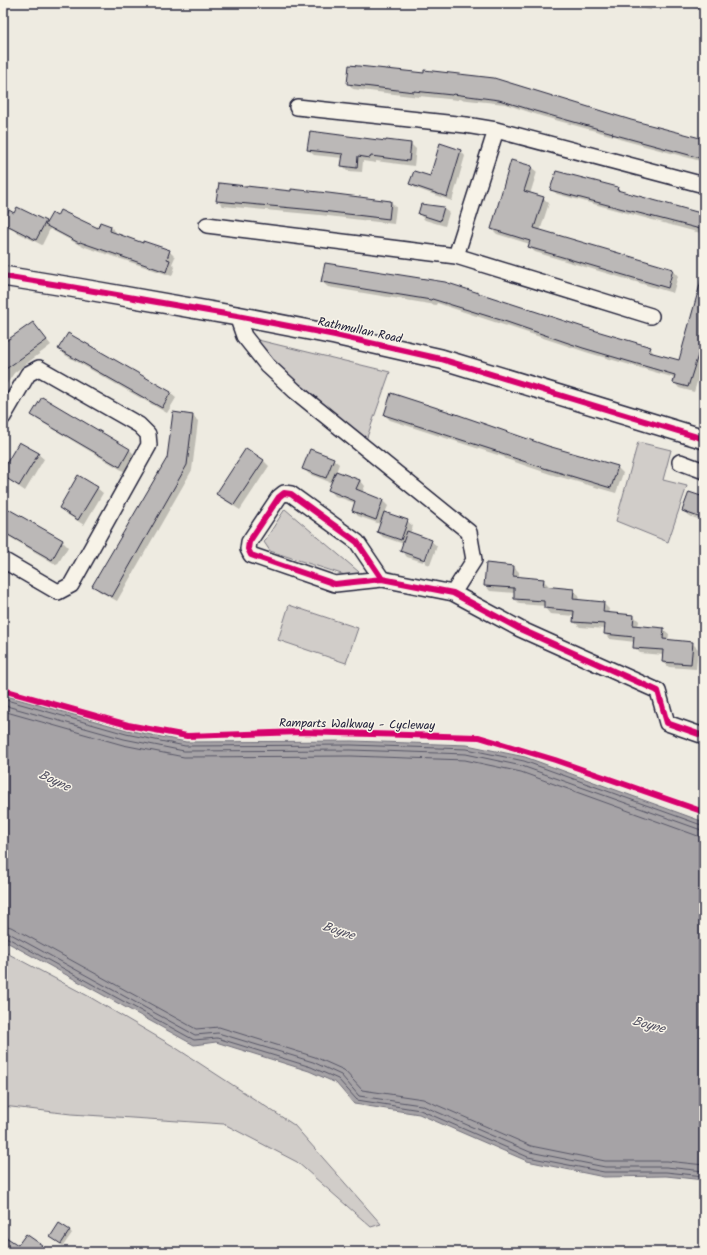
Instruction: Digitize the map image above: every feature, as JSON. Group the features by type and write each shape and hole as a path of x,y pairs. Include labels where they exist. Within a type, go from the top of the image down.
{"street":[{"path":"297,106 466,125 496,130 704,185"},
{"path":"456,256 496,130"},
{"path":"207,225 456,256 651,316"},
{"name":"Rathmullan Road","path":"3,276 237,316 335,335 442,359 704,439"},
{"path":"237,316 244,336 267,365 295,391 469,532 474,560 453,594"},
{"path":"3,417 28,374 39,368 139,425 148,434 150,445 71,585 58,592 3,560"},
{"path":"680,462 704,471"},
{"path":"382,579 357,542 291,494 284,493 279,497 249,542 248,549 251,555 335,584 382,579 453,594 520,629 658,692 667,723 704,736"}],"shaded area":[{"path":"254,339 390,372 366,440 280,370"},
{"path":"638,442 671,450 663,480 687,486 668,542 616,521"},
{"path":"285,509 359,572 358,577 351,577 270,551 264,542"},
{"path":"289,605 358,628 346,663 278,640"},
{"path":"3,951 88,996 173,1046 294,1125 381,1224 371,1227 297,1162 224,1124 71,1114 3,1106"}],"water":[{"name":"Boyne","path":"3,695 127,730 186,742 352,741 467,745 525,757 704,822 704,1180 666,1176 604,1177 527,1161 419,1114 354,1104 336,1083 309,1071 216,1042 194,1045 3,940"}],"building":[{"path":"349,65 424,73 424,70 494,78 631,120 704,139 704,159 612,134 613,133 499,100 347,84"},
{"path":"310,131 411,143 409,161 371,156 370,158 358,156 357,168 341,166 343,154 307,150"},
{"path":"440,143 461,150 447,197 409,184 414,171 430,176"},
{"path":"511,160 532,166 524,191 544,197 534,228 673,269 668,288 528,247 530,241 491,229"},
{"path":"556,171 618,187 617,190 704,214 704,230 550,190"},
{"path":"219,183 291,191 291,189 391,201 389,219 216,201"},
{"path":"421,204 444,207 440,221 418,214"},
{"path":"17,207 46,221 36,240 3,223 9,210 14,213"},
{"path":"60,210 98,228 100,222 111,226 110,231 143,243 143,241 170,250 167,259 170,260 166,272 80,242 79,243 45,225 52,213 57,216"},
{"path":"325,263 445,282 583,327 651,347 649,352 679,360 701,281 704,281 704,336 688,387 673,383 675,375 583,348 504,321 432,299 321,282"},
{"path":"33,322 47,340 3,371 3,343"},
{"path":"68,333 171,392 162,408 58,349"},
{"path":"391,393 548,446 618,466 611,488 544,468 384,415"},
{"path":"42,397 130,449 120,467 31,415"},
{"path":"173,412 193,415 187,465 112,597 92,586 167,458"},
{"path":"19,442 39,453 19,486 3,476 3,469"},
{"path":"246,448 264,460 234,505 216,494"},
{"path":"310,449 334,458 326,478 302,469"},
{"path":"336,471 360,480 356,489 383,500 376,520 352,511 355,501 328,490"},
{"path":"78,475 98,487 78,520 59,508"},
{"path":"689,492 704,497 704,519 682,511"},
{"path":"3,506 63,540 52,560 3,532"},
{"path":"384,512 408,520 401,540 377,532"},
{"path":"407,531 432,540 425,560 400,551"},
{"path":"486,563 514,566 513,576 544,579 543,586 574,589 573,599 604,602 603,612 634,615 633,625 664,628 663,639 693,642 691,664 662,662 663,650 633,648 634,637 604,634 605,624 573,622 574,611 544,608 544,601 514,599 514,588 484,586"},
{"path":"59,1223 70,1230 61,1244 50,1237"},
{"path":"26,1234 42,1245 37,1252 3,1252 3,1235 18,1245"}],"cycle path":[{"path":"3,276 237,316 335,335 441,359 704,439"},
{"path":"382,579 357,542 291,494 284,493 279,497 249,542 248,549 251,555 335,584 382,579 453,593 520,629 658,691 667,723 704,736"},
{"name":"Ramparts Walkway - Cycleway","path":"3,690 128,725 187,736 301,732 479,737 555,760 704,812"}]}
